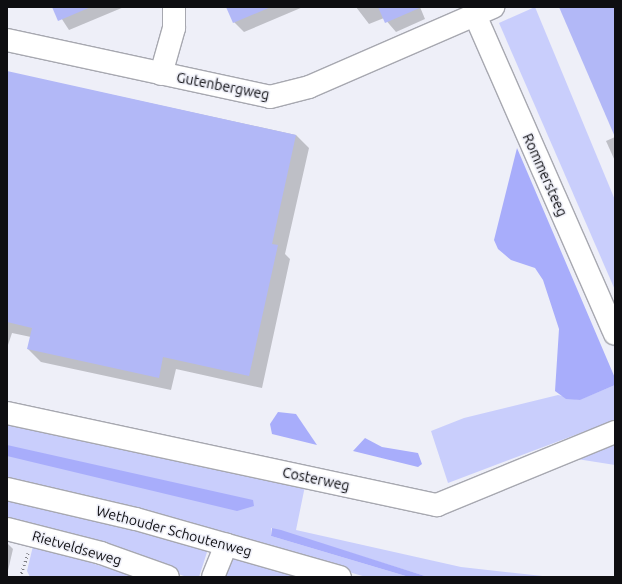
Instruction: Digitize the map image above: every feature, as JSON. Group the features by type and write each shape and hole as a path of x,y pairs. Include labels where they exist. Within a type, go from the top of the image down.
{"street":[{"path":"161,74 174,28 174,7"},
{"name":"Gutenbergweg","path":"7,40 270,97 289,95 484,11"},
{"name":"Rommersteeg","path":"484,11 615,334"},
{"name":"Costerweg","path":"7,413 438,505 615,432"},
{"name":"Wethouder Schoutenweg","path":"7,489 226,544 340,577"},
{"name":"Rietveldseweg","path":"7,529 101,553 168,577"},
{"path":"213,577 226,544"}],"path":[{"path":"20,577 33,535"}],"shaded area":[{"path":"535,7 615,200 615,290 499,23"},
{"path":"615,385 615,420 448,483 431,431 464,418 558,395 579,400"},
{"path":"7,420 305,486 296,530 461,567 552,577 428,577 271,528 271,536 409,577 366,577 267,548 7,483"},
{"path":"615,444 615,465 577,459"},
{"path":"7,501 116,525 208,549 199,577 187,577 114,552 7,523"},
{"path":"33,546 136,577 30,577 27,571"},
{"path":"223,553 308,577 216,577"}],"water":[{"path":"517,148 615,378 615,385 580,400 566,399 555,391 559,329 543,280 535,268 511,260 498,249 494,240"},
{"path":"278,412 296,414 317,445 272,434 270,424"},
{"path":"365,438 382,447 418,453 422,464 418,467 353,451"},
{"path":"7,445 253,500 254,506 237,511 7,456"},
{"path":"272,528 428,577 409,577 271,536"}],"building":[{"path":"52,7 91,7 58,21"},
{"path":"226,7 271,7 233,23"},
{"path":"378,7 422,7 385,23"},
{"path":"559,7 615,7 615,137"},
{"path":"7,71 296,135 272,244 278,245 249,376 163,357 159,378 27,349 32,328 7,322"}]}
